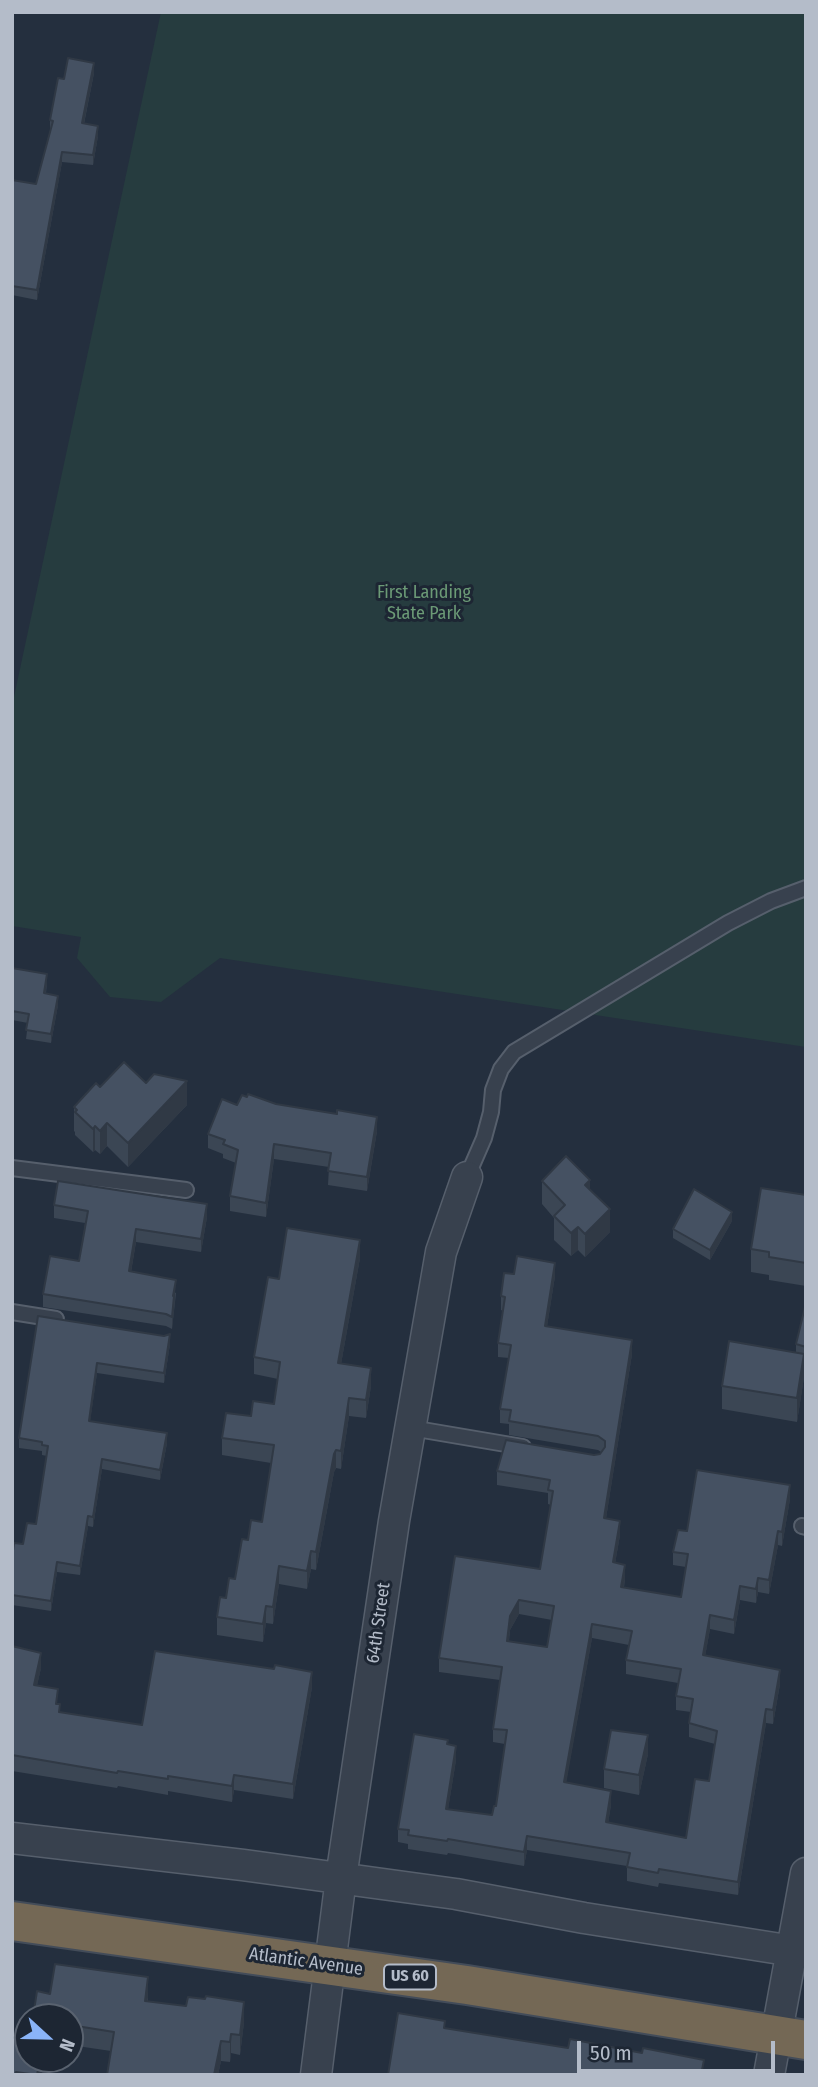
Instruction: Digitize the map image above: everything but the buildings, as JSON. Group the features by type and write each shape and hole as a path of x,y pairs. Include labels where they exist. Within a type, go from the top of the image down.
{"highway":[{"name":"Atlantic Avenue","path":"12,1921 331,1965 791,2037"}],"street":[{"name":"64th Street","path":"316,2075 341,1878 394,1521 441,1252 467,1177"},
{"path":"12,1838 456,1894 584,1918 799,1952"},
{"path":"769,2075 791,2037 806,1873"}],"lane":[{"path":"467,1177 484,1138 500,1069 514,1052 727,923 771,901 806,888"},
{"path":"12,1168 186,1190"},
{"path":"12,1312 65,1321"},
{"path":"411,1428 543,1450"}],"green space":[{"name":"First Landing State Park","path":"161,12 806,12 806,1047 220,958 161,1002 110,997 77,958 81,937 12,926 12,706"}]}
